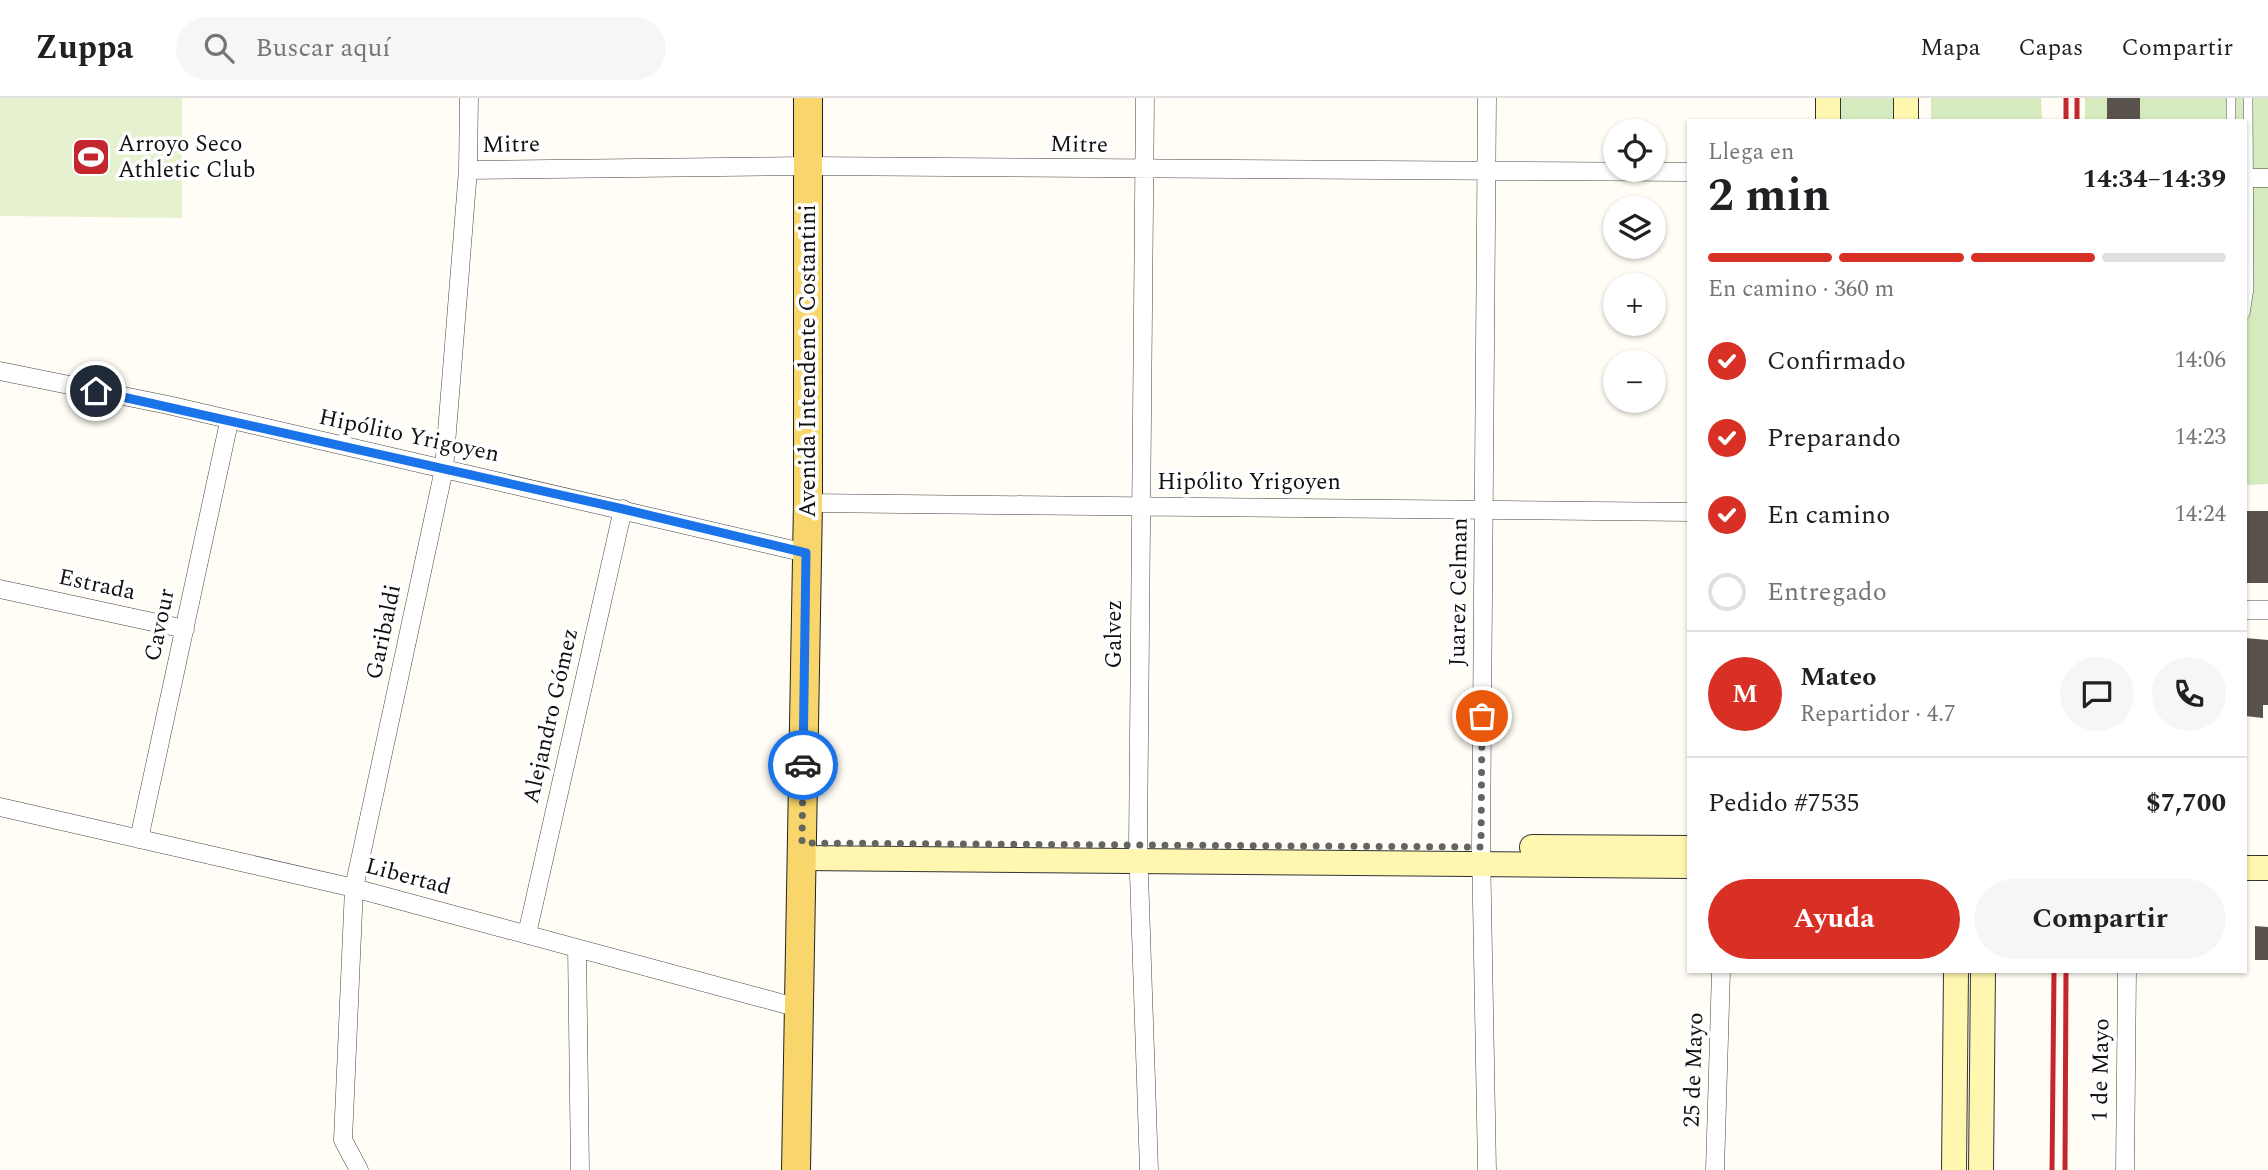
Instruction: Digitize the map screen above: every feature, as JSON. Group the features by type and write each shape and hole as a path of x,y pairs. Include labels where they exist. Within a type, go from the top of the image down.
{"main road":[{"name":"Avenida Intendente Costantini","path":"796,1170 808,503 808,98"}],"street":[{"name":"Garibaldi","path":"359,1170 343,1140 354,888 444,469 468,170 469,98"},
{"name":"Galvez","path":"1145,98 1139,506 1138,853 1149,1170"},
{"name":"Juarez Celman","path":"1487,98 1481,856 1487,1170"},
{"path":"1828,98 1828,119"},
{"path":"1906,98 1906,119"},
{"name":"Mitre","path":"468,170 808,166 1687,172"},
{"path":"2247,178 2268,178"},
{"name":"Hipólito Yrigoyen","path":"0,371 168,405 229,422 623,509 806,553"},
{"name":"Cavour","path":"139,839 229,422"},
{"name":"Hipólito Yrigoyen","path":"808,503 1687,512"},
{"name":"Alejandro Gómez","path":"527,934 623,509"},
{"name":"Estrada","path":"0,589 184,629"},
{"path":"2247,610 2268,610"},
{"name":"Libertad","path":"0,807 354,888 799,1008"},
{"path":"1481,856 1687,848"},
{"path":"802,851 1481,856 1687,866"},
{"path":"2247,852 2268,852"},
{"path":"2247,868 2268,868"},
{"path":"577,948 580,1170"},
{"name":"25 de Mayo","path":"1715,1170 1721,973"},
{"path":"1954,1170 1956,973"},
{"path":"1981,1170 1983,973"},
{"name":"1 de Mayo","path":"2125,1170 2127,973"}],"lane":[{"path":"2231,98 2231,119"},
{"path":"2247,138 2248,98"},
{"path":"2247,215 2247,302"}],"green space":[{"name":"Arroyo Seco Athletic Club","path":"0,98 182,98 182,218 0,216"},
{"path":"1836,98 1900,98 1900,119 1836,119"},
{"path":"1931,98 2041,98 2042,119 1931,119"},
{"path":"2085,98 2268,98 2268,484 2247,485 2247,119 2085,119"}],"building":[{"path":"2107,98 2140,98 2140,119 2107,119"},
{"path":"2247,511 2268,511 2268,583 2247,583"},
{"path":"2247,638 2268,640 2268,705 2263,705 2263,718 2247,716"},
{"path":"2255,926 2268,927 2268,960 2255,960"}],"railway":[{"path":"2066,98 2066,119"},
{"path":"2077,98 2077,119"},
{"path":"2052,1170 2054,973"},
{"path":"2065,1170 2066,973"}],"way so far":[{"path":"803,765 802,843 1481,847 1482,716"}],"place":[{"name":"Arroyo Seco Athletic Club","path":"91,157"}],"route":[{"path":"96,391 168,405 229,422 623,509 806,553 803,765"}]}
